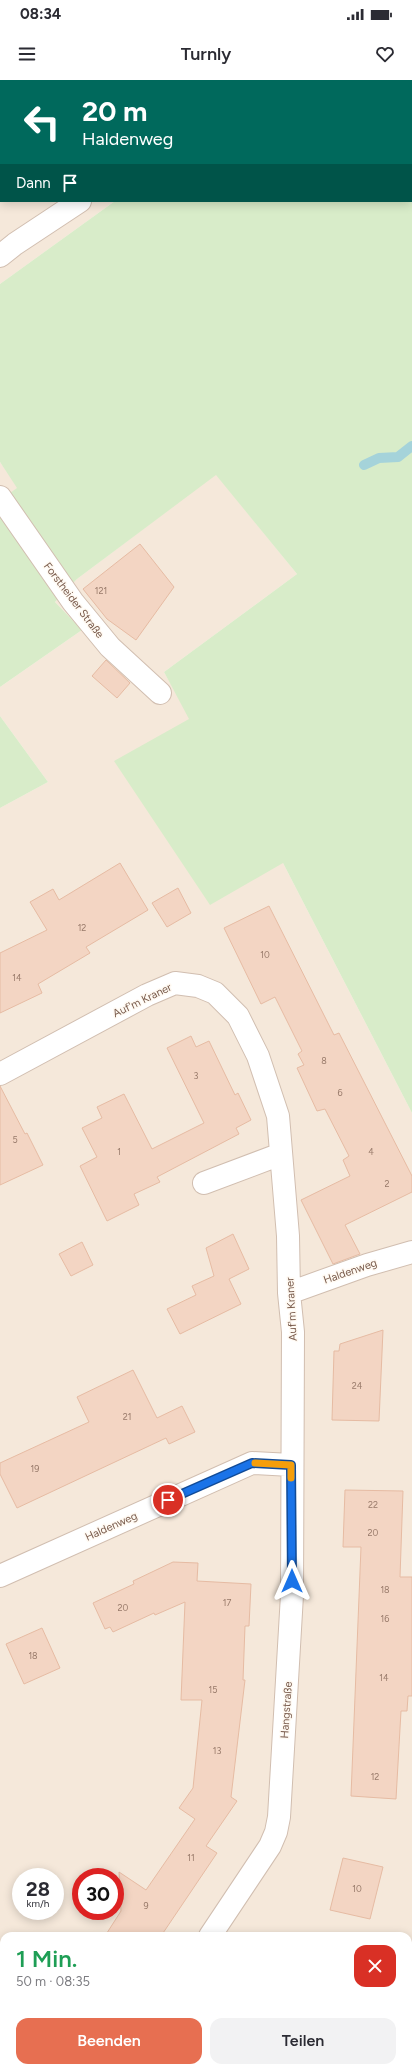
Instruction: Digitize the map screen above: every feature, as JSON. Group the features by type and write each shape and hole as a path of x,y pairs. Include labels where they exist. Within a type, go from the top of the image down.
{"street":[{"path":"0,256 79,202"},
{"name":"Forstheider Straße","path":"0,497 74,602 100,636 160,693"},
{"name":"Auf'm Kraner","path":"0,1074 147,995 175,983 198,986 215,993 238,1016 258,1056 278,1116 288,1236 289,1293 293,1332 291,1465"},
{"path":"204,1183 281,1154"},
{"name":"Haldenweg","path":"289,1293 367,1265 412,1252"},
{"name":"Haldenweg","path":"0,1576 252,1463 291,1465"},
{"name":"Hangstraße","path":"213,1932 270,1846 276,1832 286,1705 292,1596 291,1465"}],"shaded area":[{"path":"0,202 114,202 0,284"},
{"path":"0,462 18,488 0,500"},
{"path":"216,474 297,574 164,672 190,719 283,863 412,1113 412,1932 0,1932 0,808 48,782 0,716 0,687 82,630 55,602 77,579"}],"green space":[{"path":"114,202 412,202 412,1113 283,863 210,905 114,761 189,719 164,672 297,574 216,475 77,579 55,602 82,630 0,687 0,500 17,488 0,462 0,284"},
{"path":"0,716 48,782 0,808"}],"building":[{"path":"140,544 174,587 136,640 107,619 83,589"},
{"path":"106,660 130,683 117,698 92,676"},
{"path":"120,863 148,910 86,947 90,953 38,984 42,993 0,1013 0,953 47,930 30,902 53,889 59,900"},
{"path":"178,888 191,913 167,927 152,903"},
{"path":"269,906 334,1035 339,1033 412,1176 412,1192 345,1225 360,1254 333,1264 301,1200 350,1176 343,1160 349,1156 325,1109 317,1111 297,1068 304,1065 298,1054 302,1051 275,997 261,1004 224,928"},
{"path":"191,1036 196,1047 209,1041 235,1095 238,1093 251,1120 236,1128 239,1134 157,1177 160,1182 134,1194 139,1205 107,1221 80,1166 97,1157 82,1128 102,1118 97,1107 124,1094 152,1149 204,1123 167,1048"},
{"path":"0,1086 25,1134 27,1133 43,1165 0,1185"},
{"path":"233,1234 249,1269 229,1279 241,1304 180,1334 167,1309 196,1295 192,1286 214,1276 206,1248"},
{"path":"82,1242 93,1265 71,1276 59,1254"},
{"path":"383,1330 379,1421 332,1420 334,1351 339,1351 340,1344"},
{"path":"133,1370 157,1418 182,1406 195,1432 169,1444 166,1438 17,1508 0,1474 0,1463 89,1422 77,1397"},
{"path":"345,1490 403,1491 400,1577 412,1577 412,1696 408,1696 407,1711 401,1711 396,1799 351,1796 361,1547 343,1547"},
{"path":"173,1562 198,1563 197,1581 251,1584 249,1626 245,1626 243,1680 245,1680 231,1797 237,1801 206,1846 217,1853 164,1932 108,1932 115,1920 124,1920 124,1875 146,1890 195,1819 179,1808 193,1788 202,1700 181,1700 185,1602 155,1615 154,1613 113,1632 110,1627 105,1629 93,1603 134,1584 133,1581"},
{"path":"42,1628 60,1668 24,1684 6,1644"},
{"path":"343,1858 383,1867 370,1919 330,1910"}],"waterway":[{"path":"364,465 379,458 398,457 412,446"}],"slow traffic":[{"path":"255,1463 291,1465 291,1478"}],"route":[{"path":"168,1500 252,1463 291,1465 292,1581"}]}
